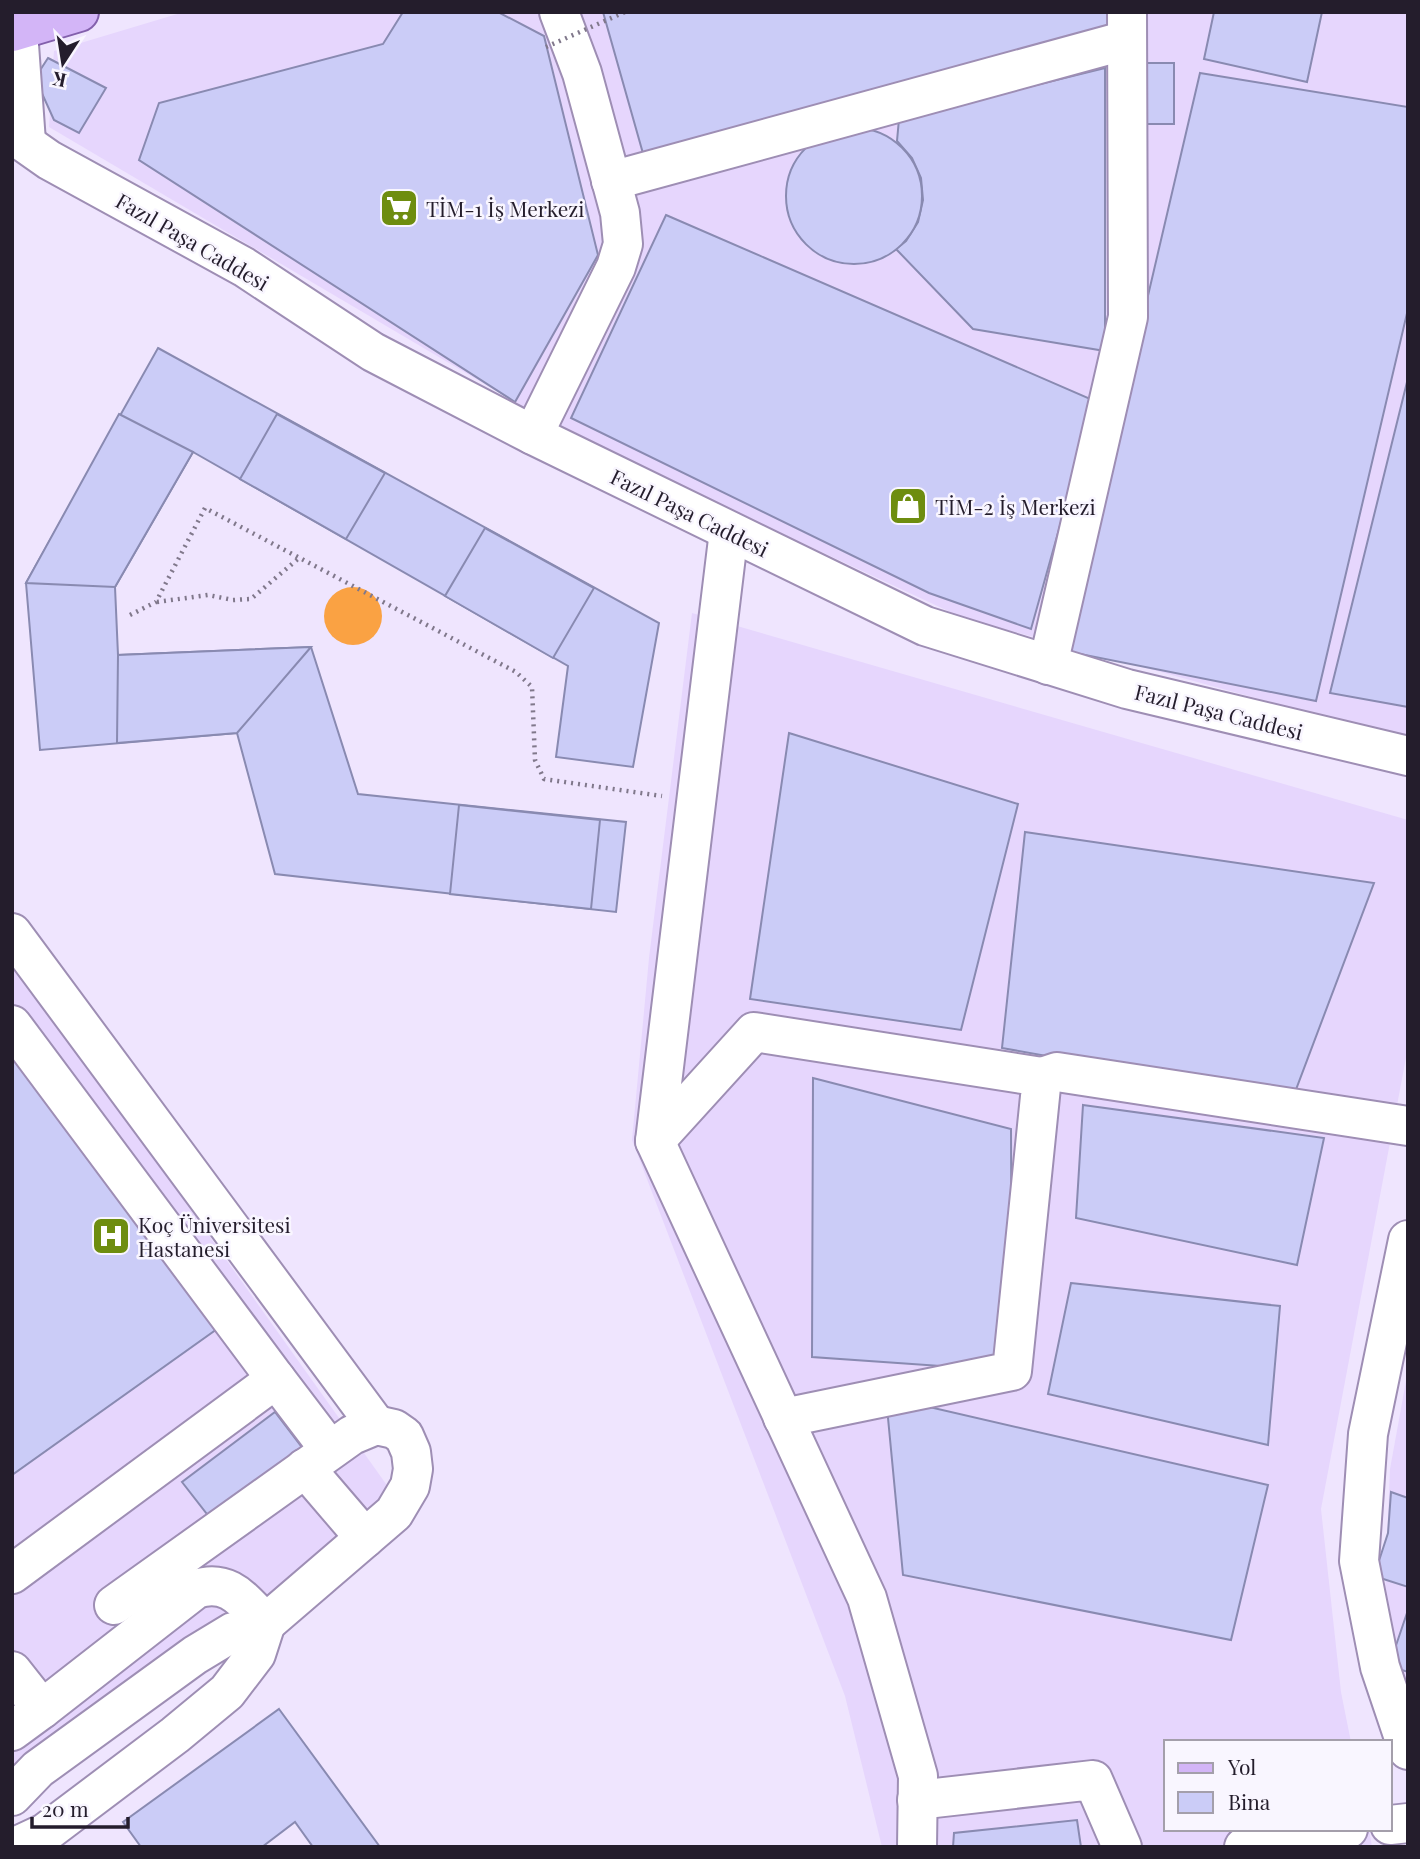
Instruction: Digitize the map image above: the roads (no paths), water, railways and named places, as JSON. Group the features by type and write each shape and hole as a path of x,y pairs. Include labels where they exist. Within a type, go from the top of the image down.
{"main road":[{"path":"23,25 79,12"}],"street":[{"path":"19,138 23,25"},
{"path":"611,181 1127,26 1128,317 1048,664"},
{"path":"533,435 616,267 624,244 620,213 582,73 553,29"},
{"name":"Fazıl Paşa Caddesi","path":"19,138 49,160 244,267 373,352 533,435 925,626 1127,689 1408,756"},
{"path":"729,531 655,1141 867,1598 918,1776 917,1847"},
{"path":"12,933 376,1425"},
{"path":"12,1025 276,1379 318,1459 365,1538"},
{"path":"655,1141 754,1032 1042,1077 1058,1072 1408,1126"},
{"path":"783,1418 1012,1371 1042,1077"},
{"path":"1408,1240 1368,1434 1359,1561 1380,1667 1408,1750"},
{"path":"12,1574 276,1379"},
{"path":"12,1796 38,1769 195,1655 233,1632 266,1623 394,1513 410,1486 413,1469 411,1452 404,1436 394,1429 376,1425 352,1435 114,1605"},
{"path":"12,1671 27,1720 196,1589 207,1586 226,1588 235,1593 266,1623"},
{"path":"15,1847 45,1833 228,1692 256,1654 266,1623"},
{"path":"917,1800 1093,1780 1122,1847"},
{"path":"1244,1847 1336,1831"}],"place":[{"name":"TİM-1 İş Merkezi","path":"399,208"},
{"name":"TİM-2 İş Merkezi","path":"908,506"},
{"name":"Koç Üniversitesi Hastanesi","path":"111,1236"}]}
